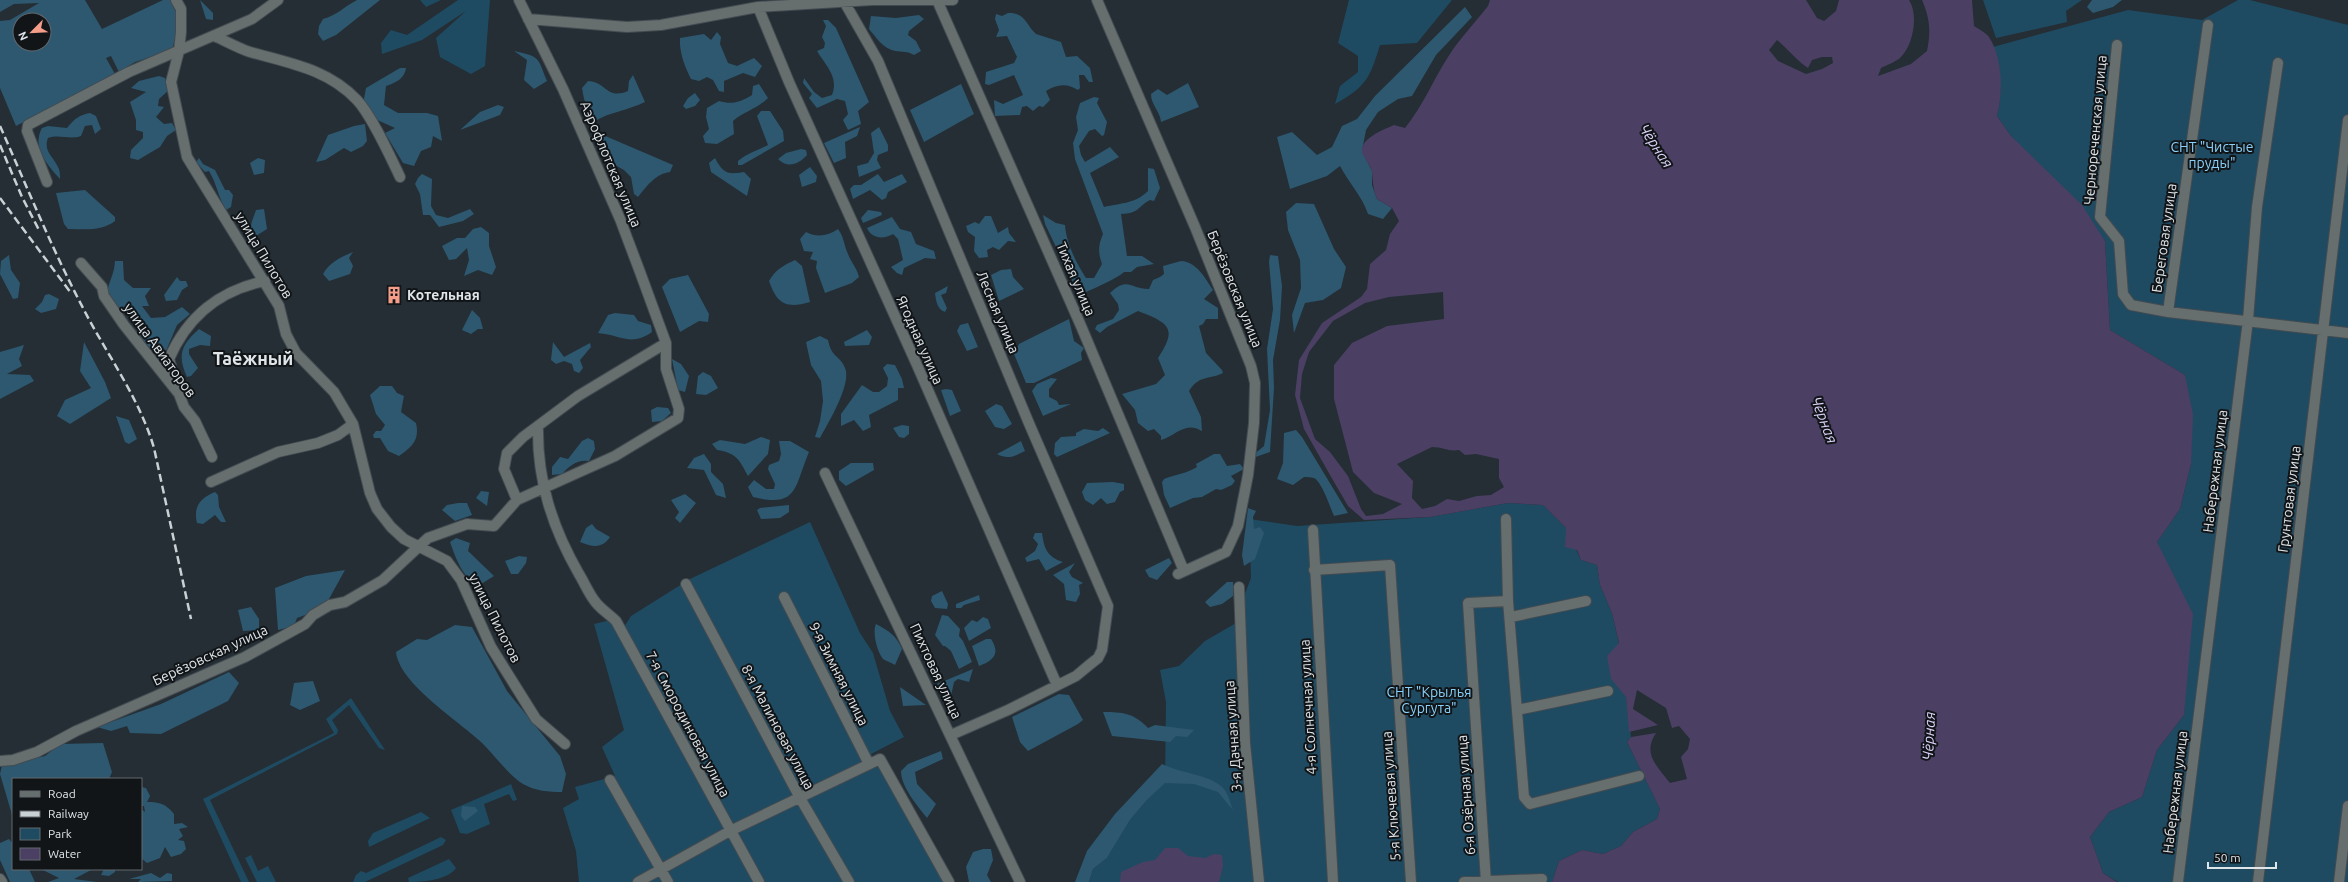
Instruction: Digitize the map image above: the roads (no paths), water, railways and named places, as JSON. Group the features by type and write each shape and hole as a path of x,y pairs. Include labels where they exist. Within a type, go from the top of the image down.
{"street":[{"name":"улица Пилотов","path":"176,0 181,9 179,51 171,82 187,157 265,281 279,306 286,334 296,353 334,392 353,424 368,487 377,509 391,527 404,539 417,547 447,561 461,580 491,647 536,719 565,744"},
{"path":"47,182 27,131 28,126 129,72 252,19 278,0"},
{"name":"Аэрофлотская улица","path":"519,0 563,89 620,219 666,343"},
{"path":"528,19 627,27 661,25 758,7 845,3 872,0 953,0"},
{"name":"Тихая улица","path":"938,0 1066,290 1181,573"},
{"name":"Берёзовская улица","path":"1097,0 1195,227 1251,366 1255,383 1248,475 1238,526 1226,552 1181,573"},
{"name":"Лесная улица","path":"845,3 878,61 1028,421 1108,606 1104,626 1102,650 1098,658 1076,676 1008,710 951,735"},
{"name":"Ягодная улица","path":"758,7 789,82 1057,685"},
{"name":"Береговая улица","path":"2168,312 2208,25"},
{"path":"214,36 250,52 278,58 322,73 345,90 358,100 385,145 400,177"},
{"name":"Чернореченская улица","path":"2116,46 2100,217 2119,241 2123,294 2131,305 2168,312"},
{"name":"Набережная улица","path":"2178,882 2248,320 2257,207 2278,63"},
{"name":"Грунтовая улица","path":"2258,882 2348,120"},
{"name":"улица Авиаторов","path":"81,263 102,287 104,296 124,325 178,394 184,407 195,421 212,456"},
{"path":"178,394 169,359 181,335 192,320 214,301 247,285 265,281"},
{"path":"2168,312 2248,320 2348,333"},
{"path":"666,343 666,369 679,409 678,418 615,456 543,490 517,500 504,469 507,453 538,426 584,393 666,343"},
{"path":"210,482 278,452 318,443 338,435 353,424"},
{"name":"7-я Смородиновая улица","path":"538,426 538,444 543,490 550,516 565,550 594,601 616,621 759,882"},
{"name":"Пихтовая улица","path":"825,473 1020,882"},
{"name":"Берёзовская улица","path":"0,761 13,760 37,752 76,731 245,657 305,624 330,605 344,602 383,580 428,538 467,524 494,526 517,500"},
{"path":"1506,519 1508,601 1511,617 1524,797 1530,804 1639,776"},
{"name":"4-я Солнечная улица","path":"1313,530 1314,570 1333,882"},
{"name":"5-я Ключевая улица","path":"1314,570 1390,565 1411,882"},
{"name":"8-я Малиновая улица","path":"686,584 800,798 849,882"},
{"name":"3-я Дачная улица","path":"1239,587 1245,743 1259,882"},
{"name":"9-я Зимняя улица","path":"784,597 869,764"},
{"name":"6-я Озёрная улица","path":"1486,882 1468,603 1508,601"},
{"path":"1511,617 1586,602"},
{"path":"1518,710 1608,691"},
{"path":"638,882 730,831 880,759 949,882"},
{"path":"610,780 668,882"},
{"path":"2339,882 2348,806"},
{"path":"1464,882 1542,879"}],"water":[{"name":"Чёрная","path":"1490,0 1806,0 1817,18 1824,21 1836,11 1839,0 1909,0 1914,14 1914,22 1908,46 1905,53 1900,58 1881,68 1878,76 1911,64 1927,51 1929,25 1927,13 1922,0 1972,0 1974,26 1989,37 1997,55 2001,87 1997,116 2011,136 2082,205 2105,241 2110,330 2185,375 2193,415 2191,464 2180,509 2157,542 2193,614 2184,715 2157,750 2142,797 2109,812 2090,837 2103,873 2117,882 1552,882 1559,861 1582,850 1603,854 1621,846 1633,832 1657,819 1660,809 1627,742 1631,737 1656,733 1650,747 1651,754 1656,765 1670,783 1687,779 1681,757 1688,749 1690,739 1679,726 1672,728 1666,708 1637,690 1633,709 1658,725 1629,732 1626,697 1611,679 1607,656 1619,643 1612,613 1600,585 1597,565 1581,560 1577,550 1565,547 1566,528 1543,505 1508,503 1430,517 1364,520 1348,506 1304,429 1295,395 1299,360 1322,323 1361,297 1367,289 1370,264 1386,250 1390,234 1399,221 1392,208 1377,199 1371,169 1363,155 1362,147 1369,138 1394,125 1405,128 1417,111 1452,50 1488,6","holes":["1777,40 1808,68 1812,60 1822,57 1832,57 1833,63 1822,69 1806,74 1778,61 1769,50","1443,292 1444,319 1387,326 1352,343 1334,365 1334,399 1353,472 1374,493 1402,504 1383,514 1366,516 1361,509 1348,476 1330,452 1315,439 1300,398 1302,374 1309,352 1333,321 1365,303 1389,297","1432,447 1459,450 1465,455 1476,454 1499,459 1499,478 1504,487 1491,495 1477,496 1459,501 1447,499 1435,506 1422,509 1412,498 1413,481 1397,464"]},
{"path":"1165,848 1178,848 1188,856 1205,858 1214,854 1222,855 1223,866 1219,882 1120,882 1121,872 1143,862 1155,860"}],"railway":[{"path":"0,126 40,218 72,286 92,325 122,376 148,429 154,448 191,619"},
{"path":"0,145 22,197 39,230"},
{"path":"0,198 71,293"}],"place":[{"name":"Котельная","path":"394,295"}],"district":[{"name":"Таёжный","path":"253,359"}],"park label":[{"name":"СНТ \"Чистые пруды\"","path":"2212,156"},
{"name":"CНТ \"Крылья Сургута\"","path":"1429,700"}]}
